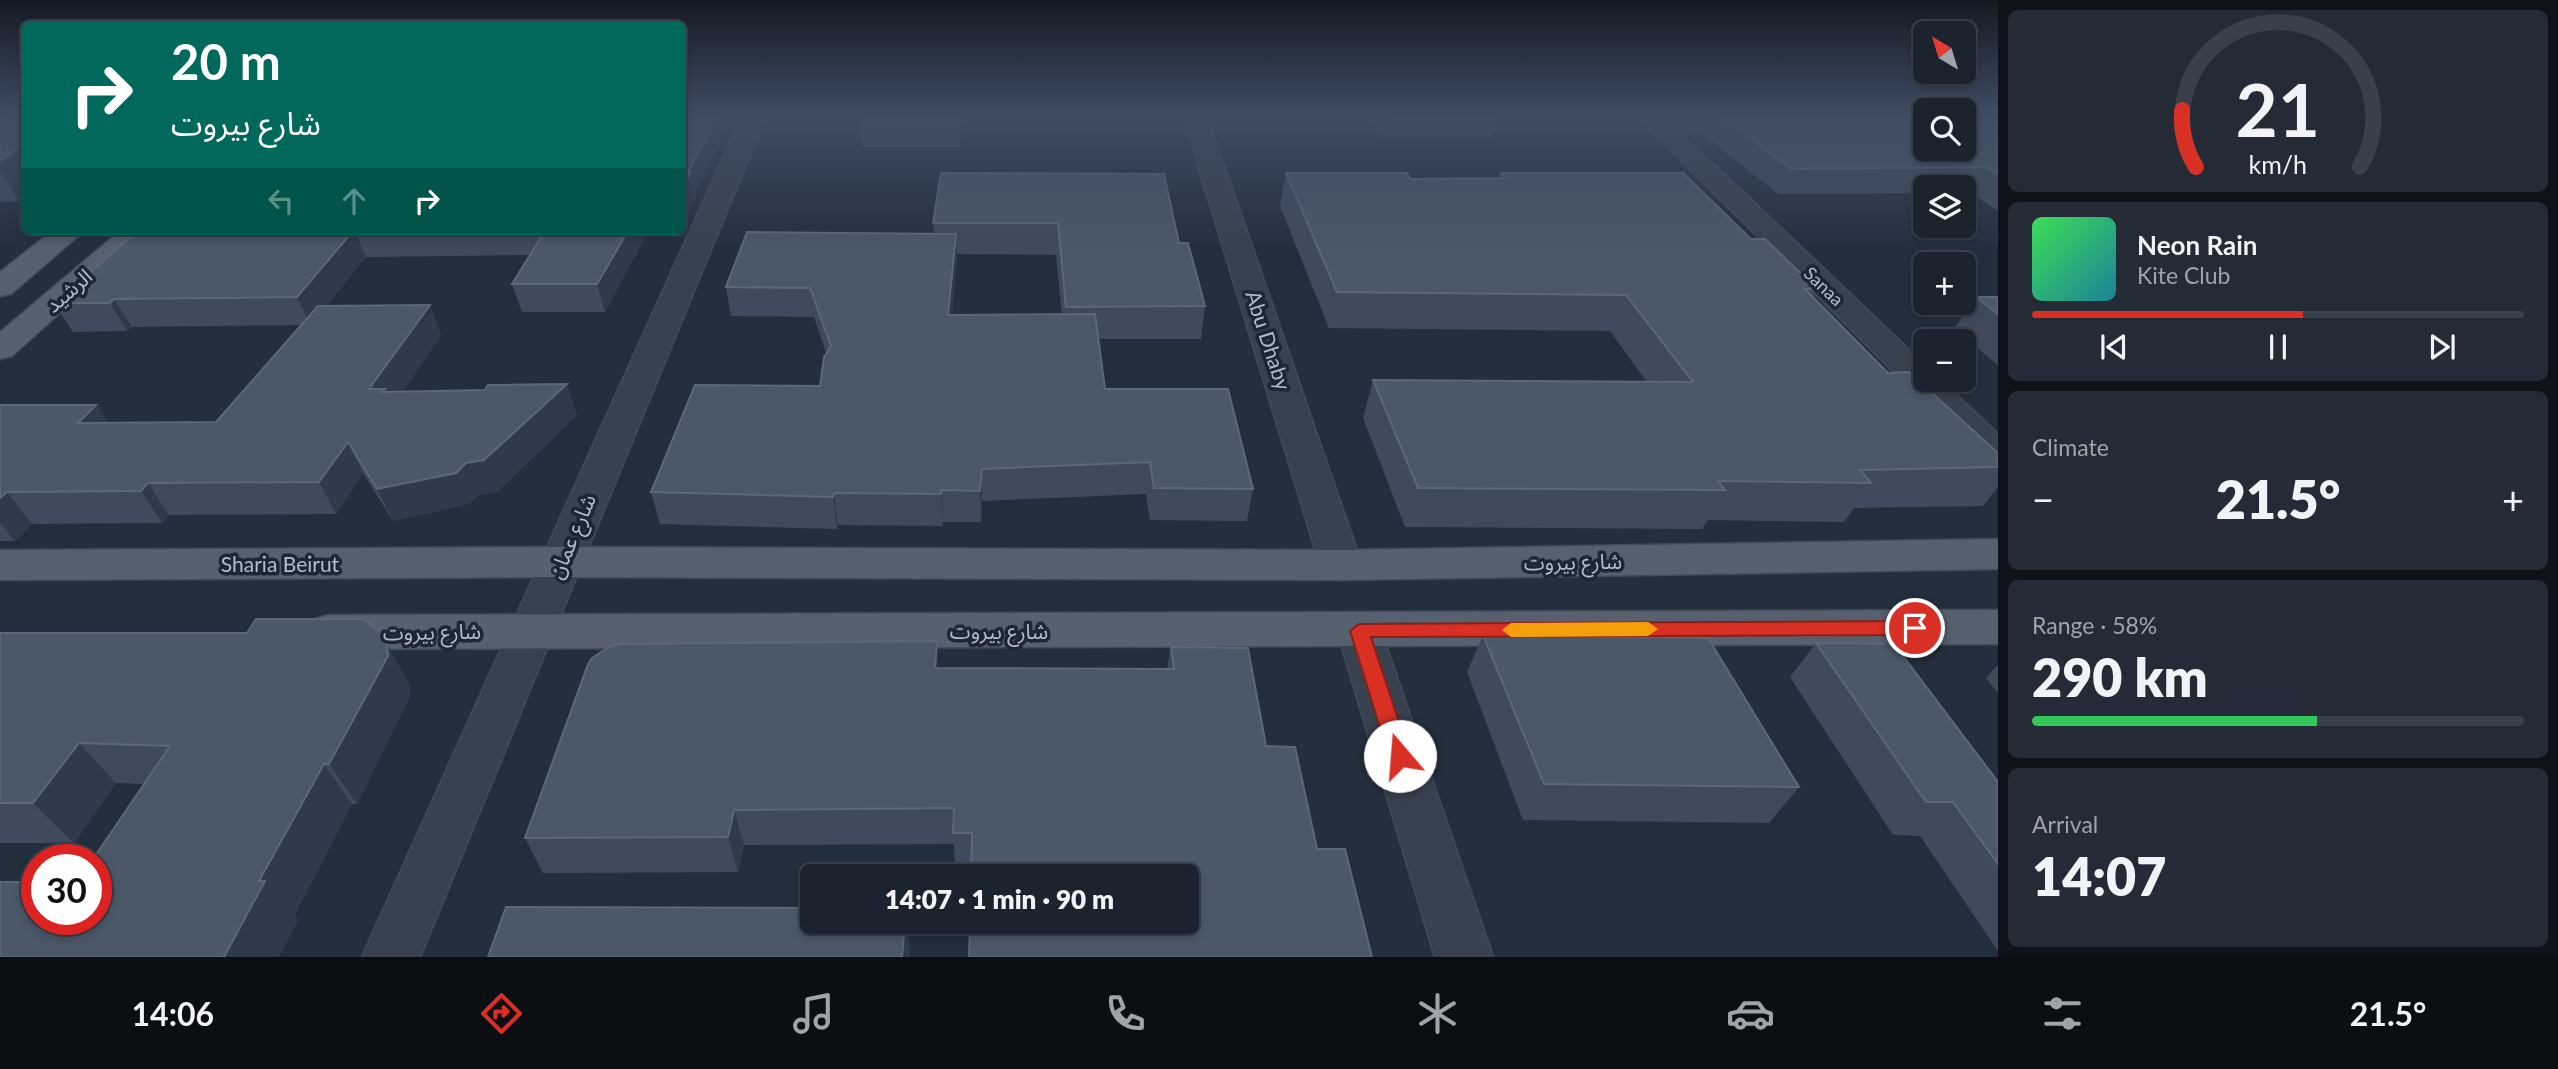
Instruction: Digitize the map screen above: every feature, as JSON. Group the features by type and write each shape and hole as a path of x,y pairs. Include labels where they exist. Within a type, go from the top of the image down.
{"main road":[{"name":"الرشيد","path":"0,287 65,235"},
{"name":"الرشيد","path":"0,349 132,235"},
{"name":"شارع بيروت","path":"561,562 1341,565 1998,554"},
{"name":"Sharia Beirut","path":"0,565 561,562"},
{"name":"شارع بيروت","path":"294,633 532,630 1359,631 1998,628"}],"street":[{"name":"شارع عمان","path":"391,957 735,161"},
{"name":"Abu Dhaby","path":"1210,161 1341,565"},
{"name":"Sanaa","path":"1695,161 1998,455"},
{"path":"1359,631 1464,957"}],"building":[{"path":"686,161 694,161 688,172 691,172 686,181"},
{"path":"1780,161 1998,161 1998,174 1986,167 1791,169"},
{"path":"941,173 1164,174 1179,243 1188,243 1205,306 1066,307 1058,223 933,223"},
{"path":"1286,173 1407,173 1410,179 1505,178 1501,173 1683,173 1751,239 1765,239 1817,289 1805,289 1888,373 1909,372 1913,376 1913,392 1931,392 1998,453 1998,467 1860,470 1871,483 1718,481 1725,490 1418,488 1373,380 1693,382 1626,295 1337,292"},
{"path":"747,232 956,234 948,315 1095,314 1105,389 1228,389 1253,489 1154,488 1150,462 982,469 980,491 942,490 941,494 834,493 833,497 651,492 695,385 820,386 824,357 831,346 810,288 726,287"},
{"path":"133,235 350,235 297,297 114,299 110,303 54,303"},
{"path":"543,235 626,235 597,284 512,284"},
{"path":"1976,297 1998,297 1998,314"},
{"path":"430,305 369,389 385,389 382,392 485,390 488,385 567,384 484,460 466,463 456,473 377,489 348,442 319,482 148,483 141,491 7,492 0,498 0,405 96,405 78,423 216,422 318,306"},
{"path":"256,619 363,619 381,633 387,644 388,656 329,764 324,764 259,881 265,881 224,957 0,957 0,882 21,882 21,935 112,935 112,844 103,844 170,746 79,743 33,803 0,803 0,633 247,633"},
{"path":"1483,635 1708,638 1799,787 1544,784"},
{"path":"937,641 935,668 1174,669 1171,647 1248,648 1266,746 1295,747 1317,849 1345,849 1372,957 969,957 970,934 1199,934 1199,864 971,864 972,833 953,833 954,808 734,810 728,837 525,838 587,667 591,659 609,647 621,644"},
{"path":"1816,643 1894,644 1998,782 1998,864 1953,802 1926,802"},
{"path":"506,907 800,908 800,934 904,934 902,957 488,957"}],"slow traffic":[{"path":"1511,630 1648,629"}],"route":[{"path":"1400,756 1359,631 1915,628"}]}
